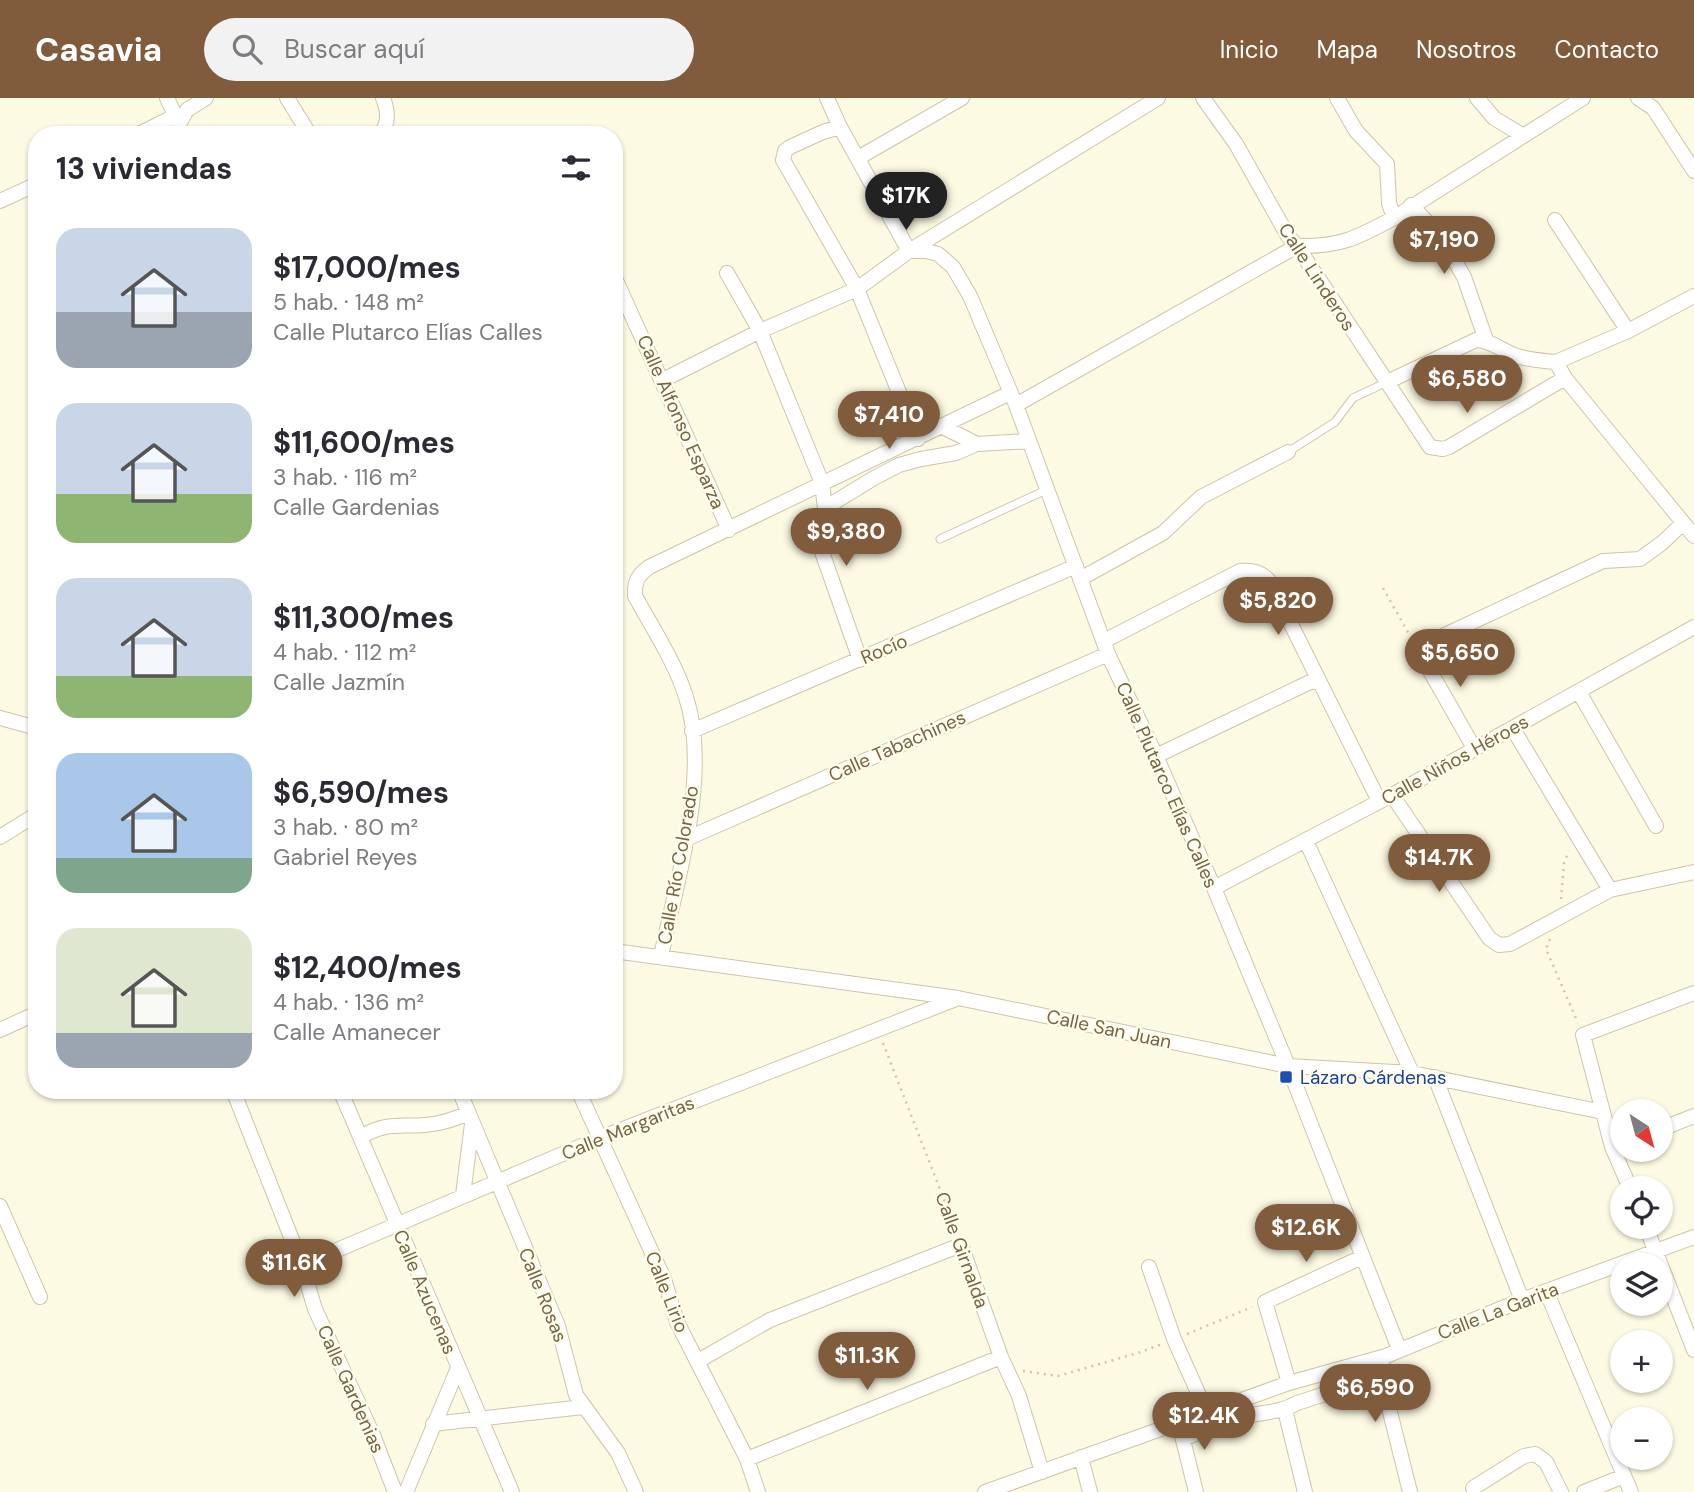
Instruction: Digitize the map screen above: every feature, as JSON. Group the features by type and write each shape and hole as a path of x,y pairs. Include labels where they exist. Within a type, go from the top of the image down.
{"street":[{"path":"167,98 179,125"},
{"path":"179,125 187,110 206,98"},
{"path":"287,98 304,126"},
{"path":"383,98 388,116 385,126"},
{"path":"827,98 840,127 909,251"},
{"path":"858,158 962,98"},
{"path":"663,380 760,331 858,289 909,251 1158,98"},
{"name":"Calle Linderos","path":"1203,98 1236,144 1288,236 1430,447 1443,449 1565,378"},
{"path":"1337,98 1356,131 1387,164 1389,203 1394,218"},
{"path":"1477,98 1494,118 1522,135"},
{"path":"729,530 941,426 1013,399 1297,246 1341,244 1394,218 1583,98"},
{"path":"1638,98 1653,108 1694,171"},
{"path":"840,127 790,147 783,156 794,183 858,289 918,439"},
{"path":"0,201 28,188"},
{"path":"1411,205 1442,238 1464,277 1486,340 1516,355 1556,362 1628,331 1694,296"},
{"path":"1555,220 1628,331"},
{"name":"Calle Plutarco Elías Calles","path":"909,251 938,254 953,267 970,296 1013,399 1106,647 1214,888 1288,1066 1399,1349"},
{"path":"727,273 760,331 822,484 825,508 816,534 860,660"},
{"name":"Calle Alfonso Esparza","path":"623,295 729,530"},
{"path":"1387,382 1466,344 1486,340"},
{"path":"1556,362 1565,378 1694,537"},
{"path":"941,426 977,444"},
{"path":"825,508 874,478 921,459 956,453 977,444 1029,441"},
{"name":"Rocío","path":"692,731 1078,572 1163,533 1201,497 1288,452"},
{"path":"1474,748 1417,648 1603,561 1640,559 1682,524"},
{"name":"Calle Río Colorado","path":"661,956 694,799 692,731 687,699 679,679 635,597 634,587 637,579 649,567 729,530"},
{"name":"Calle Tabachines","path":"686,839 1106,647 1240,571 1258,572 1270,582 1319,680"},
{"name":"Calle Niños Héroes","path":"1214,888 1513,729 1694,627"},
{"path":"1156,756 1319,680 1386,798 1489,937 1499,945 1510,944 1610,891 1694,872"},
{"path":"1579,692 1656,826"},
{"path":"0,718 28,722"},
{"path":"1513,729 1610,891"},
{"path":"0,837 28,820"},
{"path":"1306,841 1412,1073"},
{"name":"Calle San Juan","path":"623,952 958,998 1288,1066 1412,1073 1603,1112"},
{"path":"1610,1128 1603,1112 1583,1035 1694,993"},
{"name":"Calle Margaritas","path":"302,1265 600,1138 958,998"},
{"path":"0,1030 28,1017"},
{"path":"1435,1077 1522,1300"},
{"name":"Calle Gardenias","path":"237,1099 302,1265 324,1330 369,1424 395,1492"},
{"name":"Calle Azucenas","path":"344,1099 512,1492"},
{"name":"Calle Rosas","path":"463,1099 558,1326 576,1395 618,1453 636,1492"},
{"name":"Calle Lirio","path":"582,1099 664,1279 677,1322 747,1459 758,1492"},
{"path":"1673,1124 1694,1116"},
{"path":"360,1137 389,1125 425,1125 470,1118 463,1195"},
{"path":"0,1206 40,1297"},
{"name":"Calle La Garita","path":"985,1492 1289,1383 1386,1356 1522,1300 1694,1237"},
{"path":"1652,1239 1694,1350"},
{"path":"698,1361 770,1320 961,1245"},
{"name":"Calle Girnalda","path":"961,1245 1004,1363 1019,1396 1042,1472"},
{"path":"1289,1383 1265,1302 1362,1257"},
{"path":"1149,1267 1174,1339 1207,1413"},
{"path":"1547,1293 1631,1492"},
{"path":"1386,1356 1381,1376 1410,1492"},
{"path":"747,1459 1004,1363"},
{"path":"406,1492 458,1368"},
{"path":"1183,1439 1235,1419 1272,1410 1285,1410 1297,1403 1381,1376"},
{"path":"433,1424 583,1407"},
{"path":"1285,1410 1305,1492"},
{"path":"1178,1423 1196,1492"},
{"path":"1474,1488 1524,1456 1535,1454 1546,1462 1561,1492"},
{"path":"1082,1457 1090,1492"},
{"path":"1584,1492 1624,1476"}],"lane":[{"path":"1288,452 1335,422 1353,397 1387,382"},
{"path":"940,539 1046,489"}],"path":[{"path":"1383,588 1417,648"},
{"path":"1576,836 1564,863 1559,918 1546,949 1583,1035"},
{"name":"Calle Girnalda","path":"877,1030 961,1245"},
{"path":"1004,1363 1058,1376 1141,1352 1265,1302"}],"place":[{"name":"Lázaro Cárdenas","path":"1286,1077"}]}
